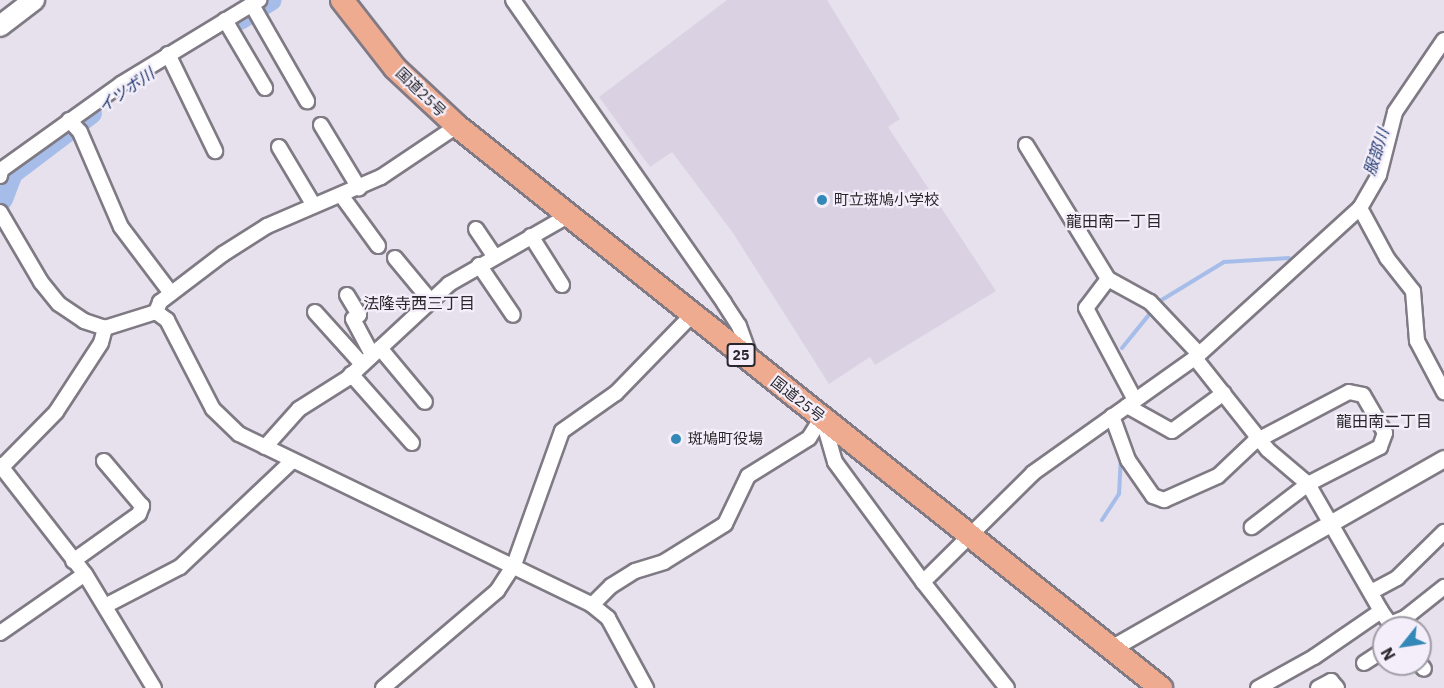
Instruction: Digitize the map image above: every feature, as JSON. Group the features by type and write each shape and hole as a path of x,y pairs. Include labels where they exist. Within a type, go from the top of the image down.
{"highway":[{"name":"国道25号","path":"342,0 395,68 457,126 566,217 822,417 1161,688"}],"main road":[{"path":"0,26 34,0"}],"street":[{"path":"513,0 724,303 739,326 753,364"},
{"path":"0,176 0,170 170,58 255,6 307,101"},
{"path":"227,24 265,88"},
{"path":"923,582 971,538 1033,473 1197,356 1362,213 1379,175 1395,112 1444,40"},
{"path":"170,58 215,151"},
{"path":"72,124 121,227 171,293"},
{"path":"321,125 359,188"},
{"path":"156,312 160,302 223,254 314,204 359,188 457,126"},
{"path":"1026,144 1108,279 1150,302 1197,356 1262,440 1308,484 1384,616"},
{"path":"279,147 314,204"},
{"path":"341,195 378,246"},
{"path":"0,212 40,282 59,304 84,321 105,328 156,312"},
{"path":"1362,213 1387,258 1411,285 1417,341 1444,392"},
{"path":"265,447 299,409 351,374 429,299 494,256 566,217"},
{"path":"476,229 494,256"},
{"path":"531,236 562,285"},
{"path":"395,258 429,299"},
{"path":"479,265 513,315"},
{"path":"1108,279 1086,308 1131,403 1172,431 1224,393"},
{"path":"347,295 359,315 353,319 371,355"},
{"path":"156,312 167,320 213,409 239,434 291,462 514,565 592,605 608,618 646,688"},
{"path":"315,312 371,355 424,402"},
{"path":"383,688 497,591 514,565 561,431 616,393 691,316"},
{"path":"105,328 101,342 56,412 1,466 85,574 154,688"},
{"path":"351,374 412,442"},
{"path":"1112,416 1128,460 1153,496 1164,500 1218,476 1254,442 1262,440 1349,392 1363,395 1385,433 1380,447 1308,484 1252,527"},
{"path":"592,605 611,586 635,571 664,562 724,524 748,476 809,438 822,417"},
{"path":"822,417 835,462 923,582 1007,688"},
{"path":"1113,648 1444,459"},
{"path":"73,561 139,514 142,506 104,461"},
{"path":"105,606 180,567 291,462"},
{"path":"1371,592 1397,578 1444,532"},
{"path":"0,633 85,574"},
{"path":"1410,616 1444,587"},
{"path":"1258,688 1314,657 1381,611"},
{"path":"1364,663 1372,658"},
{"path":"1318,688 1331,681 1337,688"}],"shaded area":[{"name":"町立斑鳩小学校","path":"727,0 827,0 900,119 888,127 996,291 875,365 870,357 829,384 733,233 672,152 650,167 599,97"}],"waterway":[{"name":"イツボ川","path":"240,19 270,0"},
{"name":"服部川","path":"1435,65 1444,53"},
{"name":"イツボ川","path":"2,199 12,173 91,113"},
{"name":"服部川","path":"1323,251 1357,219"},
{"name":"服部川","path":"1122,348 1160,301 1224,262 1289,258"},
{"name":"服部川","path":"1102,520 1119,494 1121,458"}],"place":[{"name":"町立斑鳩小学校","path":"822,200"},
{"name":"斑鳩町役場","path":"676,439"}],"district":[{"name":"龍田南一丁目","path":"1114,221"},
{"name":"法隆寺西三丁目","path":"419,303"},
{"name":"龍田南二丁目","path":"1384,421"}]}
